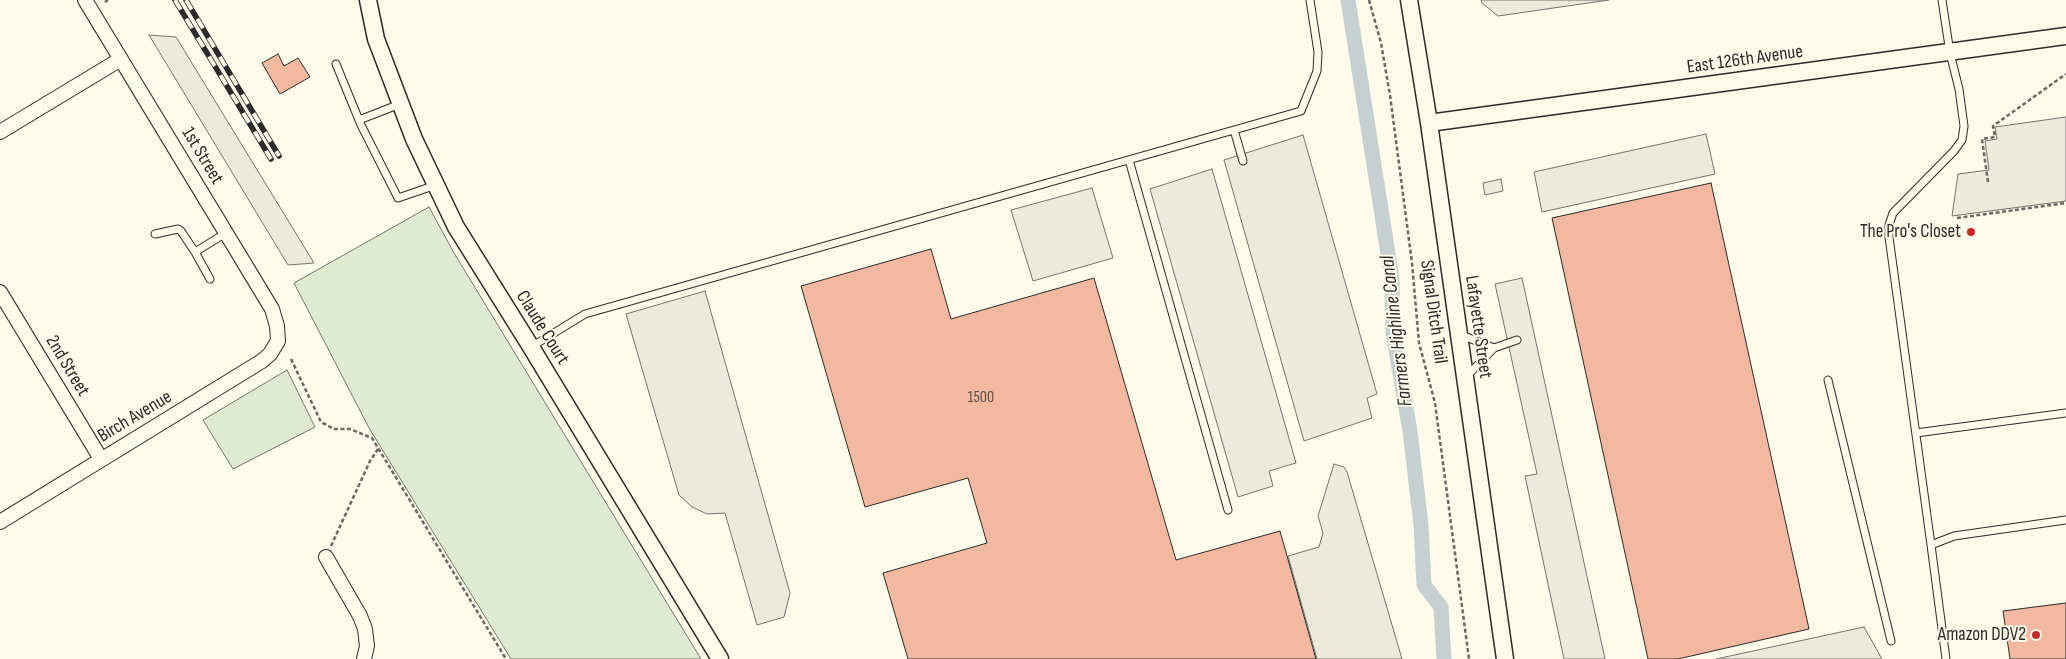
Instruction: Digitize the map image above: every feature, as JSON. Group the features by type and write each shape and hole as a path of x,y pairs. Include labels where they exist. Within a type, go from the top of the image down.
{"street":[{"name":"1st Street","path":"85,0 272,309 278,335"},
{"name":"Claude Court","path":"368,0 376,39 400,103 414,139 456,227 531,346 720,659"},
{"name":"Lafayette Street","path":"1409,0 1429,123 1505,659"},
{"name":"East 126th Avenue","path":"1429,123 2066,36"},
{"path":"0,132 121,59"},
{"name":"2nd Street","path":"0,292 101,459"},
{"name":"Birch Avenue","path":"0,522 262,361 275,347 278,335"},
{"path":"326,557 360,616 365,629 367,646 364,659"}],"lane":[{"path":"531,346 585,314 1301,111 1317,71 1318,52 1310,0"},
{"path":"1942,0 1950,53 1959,89 1964,126 1962,140 1954,151 1893,214 1888,237 1946,659"},
{"path":"336,64 359,120 398,198 436,185"},
{"path":"359,120 400,103"},
{"path":"1234,130 1243,161"},
{"path":"1129,160 1228,510"},
{"path":"155,234 178,229 182,231 210,279"},
{"path":"195,252 226,233"},
{"path":"1458,334 1494,348"},
{"path":"1465,378 1494,348 1517,340"},
{"path":"1828,380 1891,641"},
{"path":"1916,433 2066,413"},
{"path":"1931,545 1954,536 1970,533 2066,520"}],"path":[{"name":"Signal Ditch Trail","path":"1369,0 1381,43 1390,95 1412,263 1419,342 1435,403 1469,659"},
{"path":"1988,182 1982,139 1995,137 1993,126 2066,74"},
{"path":"1957,218 2066,203"},
{"path":"291,359 321,422 334,429 350,430 372,438 506,659"},
{"path":"326,557 370,461 378,449"}],"green space":[{"path":"429,207 454,253 701,659 511,659 369,428 294,283"},
{"path":"287,370 315,427 233,469 203,420"}],"shaded area":[{"path":"1481,0 1609,0 1498,16"},
{"path":"149,35 176,37 314,263 288,265"},
{"path":"2066,117 2066,201 1952,216 1958,174 1989,170 1985,141 1997,139 1995,127"},
{"path":"1706,134 1715,174 1542,212 1534,172"},
{"path":"1303,135 1377,394 1367,398 1372,418 1304,441 1224,160"},
{"path":"1212,169 1296,463 1269,471 1273,486 1238,497 1150,189"},
{"path":"1501,179 1503,191 1485,195 1483,183"},
{"path":"1092,188 1113,258 1033,281 1011,210"},
{"path":"1522,278 1605,659 1564,659 1525,476 1537,474 1495,284"},
{"path":"705,291 790,593 784,617 757,625 725,513 707,514 692,507 679,495 626,314"},
{"path":"1334,464 1344,467 1347,472 1402,659 1317,659 1288,556 1319,547 1323,533 1318,516"},
{"path":"1864,627 1882,659 1716,659"}],"building":[{"path":"278,54 284,66 298,58 310,77 280,94 262,63"},
{"path":"1711,183 1809,629 1678,659 1648,659 1552,218"},
{"path":"931,249 951,319 1094,278 1176,560 1280,531 1316,659 908,659 883,573 987,543 968,478 865,507 801,286"},
{"name":"Amazon DDV2","path":"2066,603 2066,659 2010,659 2003,611"}],"waterway":[{"name":"Farmers Highline Canal","path":"1348,0 1392,279 1393,333 1410,431 1421,525 1424,585 1441,607 1444,659"}],"railway":[{"path":"175,0 271,159"},
{"path":"186,0 279,156"}],"place":[{"name":"The Pro's Closet","path":"1971,232"},
{"name":"Amazon DDV2","path":"2036,635"}]}
